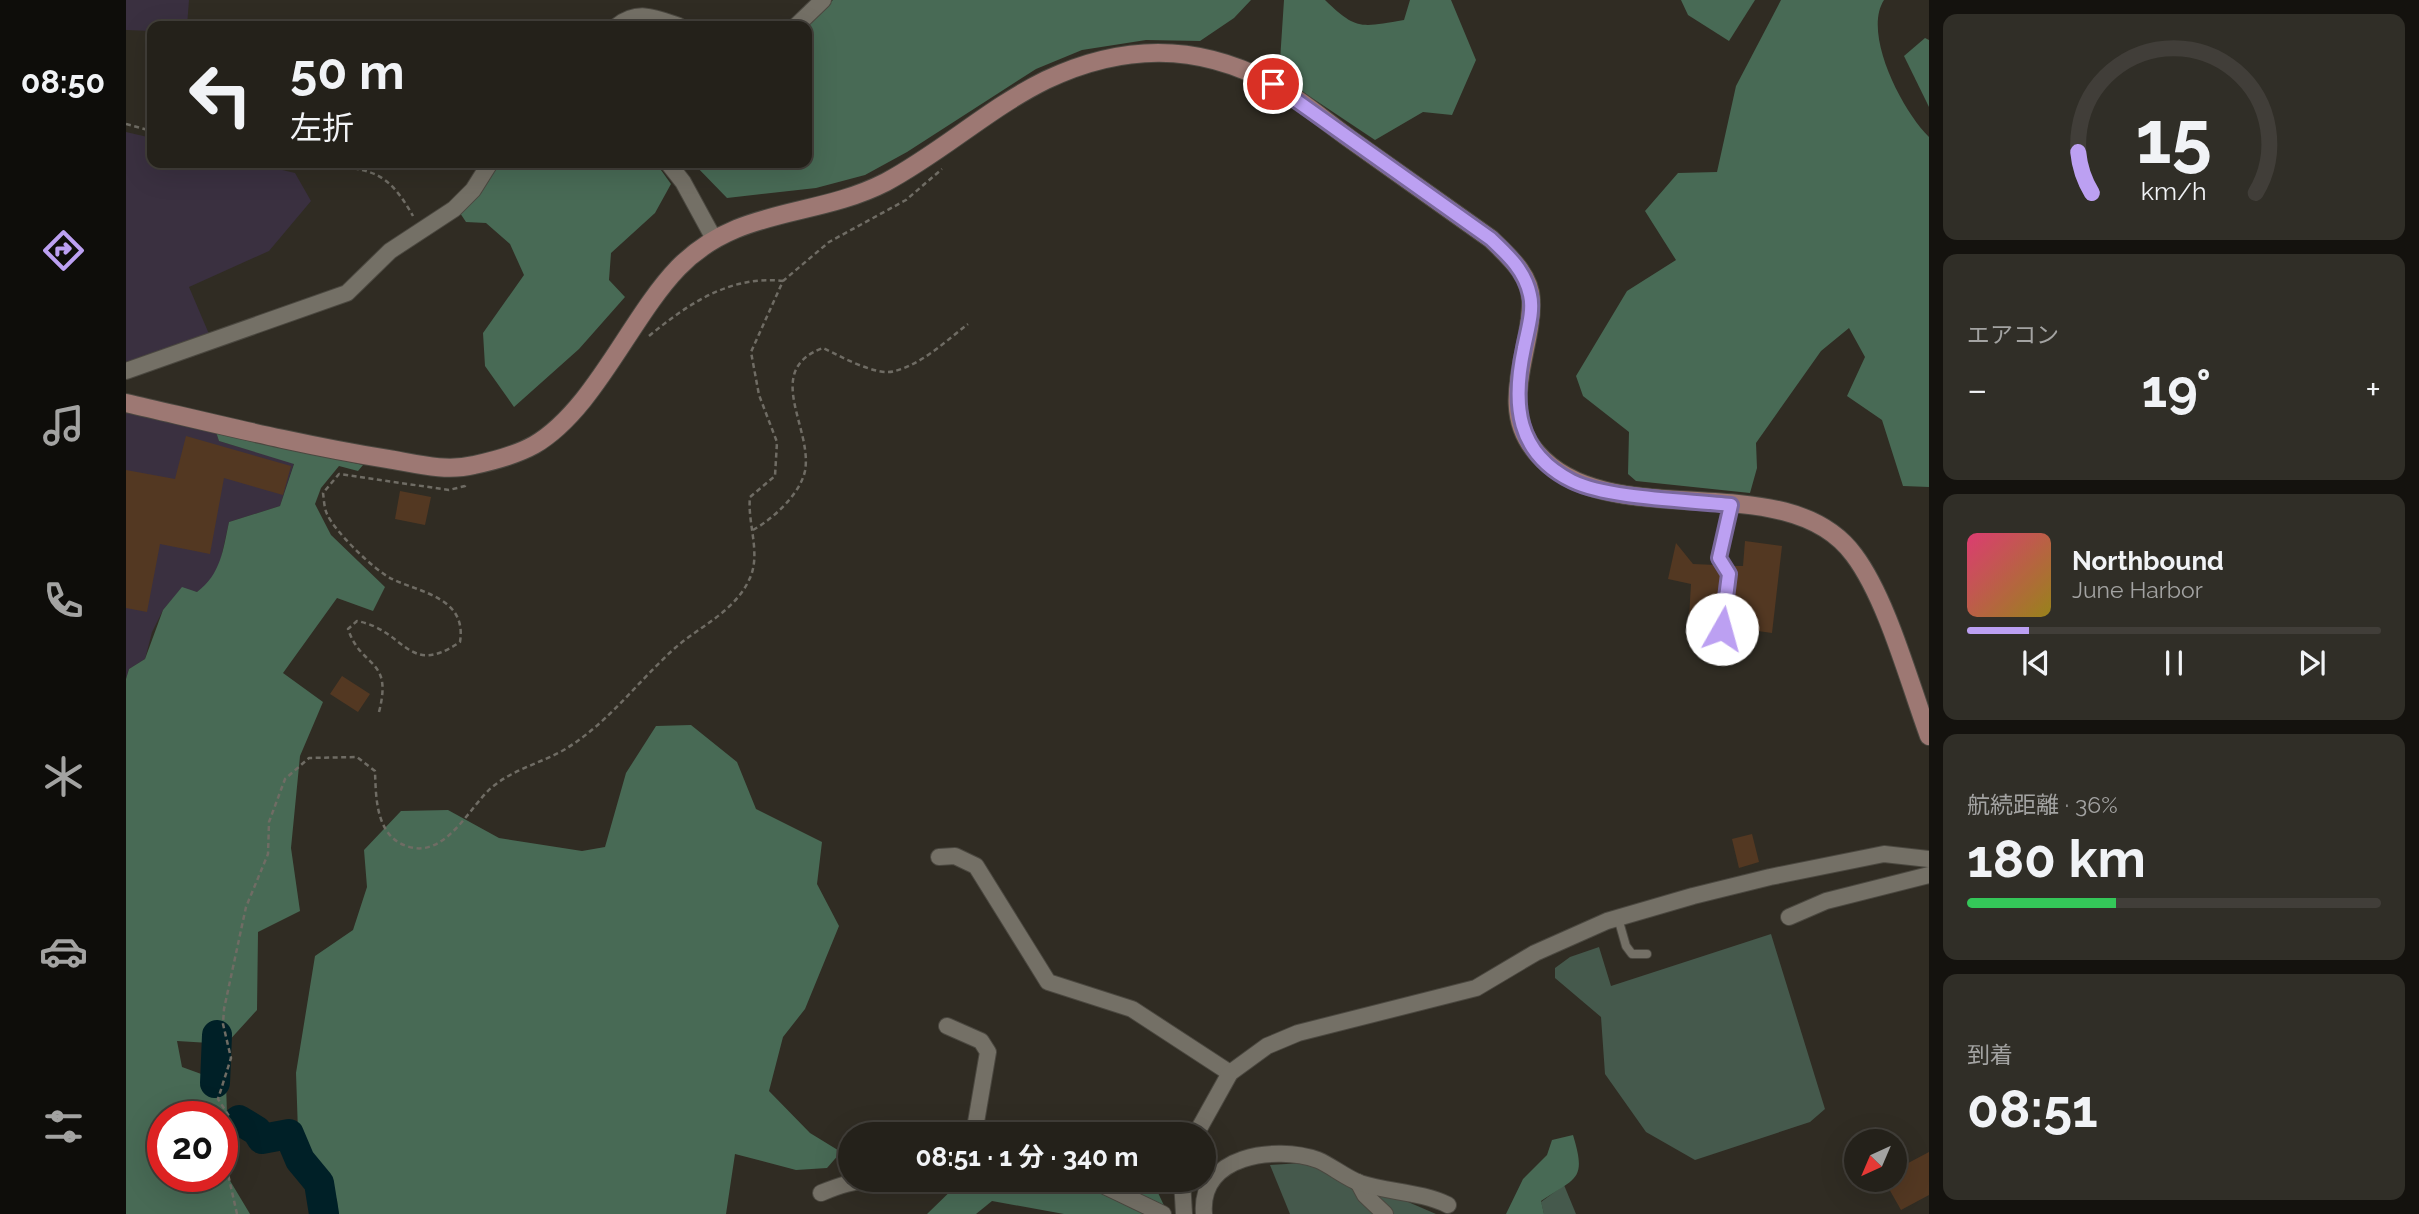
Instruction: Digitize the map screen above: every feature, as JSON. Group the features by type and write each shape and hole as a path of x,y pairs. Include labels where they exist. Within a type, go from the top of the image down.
{"street":[{"path":"801,21 823,0"},
{"path":"624,21 644,15 663,21"},
{"path":"126,402 330,450 450,469 472,466 533,445 551,432 570,412 676,270 713,237 739,226 853,195 885,182 1042,82 1115,54 1186,55 1225,63 1273,84 1491,239 1516,263 1531,299 1517,380 1517,407 1529,443 1537,454 1574,482 1610,492 1731,505 1808,519 1832,531 1853,553 1871,580 1929,736"},
{"path":"126,371 347,293 390,251 454,209 473,190 488,168"},
{"path":"672,168 683,182 713,237"},
{"path":"1203,1122 1230,1073 1267,1046 1298,1033 1476,988 1535,953 1618,918 1770,877 1884,854 1929,859"},
{"path":"939,857 955,856 976,866 1048,982 1132,1009 1230,1073"},
{"path":"1789,917 1826,901 1929,874"},
{"path":"947,1026 981,1041 988,1052 976,1122"},
{"path":"1204,1214 1206,1189 1217,1174 1245,1158 1266,1154 1300,1155 1319,1161 1358,1182 1434,1199 1448,1205"},
{"path":"1358,1182 1366,1195 1385,1214"},
{"path":"821,1193 838,1187"},
{"path":"1117,1192 1163,1214"},
{"path":"1183,1192 1184,1214"}],"lane":[{"path":"1722,629 1729,574 1719,558 1731,505"},
{"path":"1618,918 1626,946 1632,954 1647,954"}],"path":[{"path":"126,124 147,130"},
{"path":"237,1214 228,1174 237,1151 229,1116 218,1099 231,1058 223,1024 224,1009 246,907 268,854 269,822 285,779 309,758 357,757 374,771 377,809 383,826 401,844 417,848 441,842 500,782 562,751 601,723 677,646 710,623 736,599 749,580 754,566 753,530 748,513 750,497 775,476 777,442 760,395 751,352 783,281 829,242 906,200 950,160 943,146"},
{"path":"348,168 377,173 400,192 421,230"},
{"path":"626,338 643,341 684,307 725,287 761,279 783,281"},
{"path":"753,530 792,495 805,472 803,430 793,408 793,374 808,354 824,348 862,366 893,372 931,352 968,324"},
{"path":"379,712 385,687 378,669 353,643 348,629 357,621 376,624 394,636 409,652 427,657 444,652 460,642 462,629 458,616 443,599 390,578 344,538 326,513 323,493 339,474 449,490 465,486 472,466"}],"shaded area":[{"path":"126,0 189,0 187,21 147,21 147,31 126,30"},
{"path":"126,132 147,137 147,168 274,168 295,173 311,201 269,251 189,287 209,334 126,366"},
{"path":"126,412 216,432 219,441 294,463 280,506 229,522 220,563 212,581 197,592 182,588 163,610 152,632 145,659 129,669 126,679"}],"green space":[{"path":"833,0 1251,0 1234,18 1200,41 1146,40 1082,50 1036,69 907,152 865,175 816,188 727,198 698,168 812,168 810,21"},
{"path":"1284,0 1325,0 1353,22 1369,25 1404,20 1410,0 1451,0 1476,60 1452,115 1423,112 1375,140 1279,76"},
{"path":"1681,0 1755,0 1729,41 1688,15"},
{"path":"1781,0 1884,0 1879,15 1878,32 1888,72 1908,110 1929,137 1929,487 1903,486 1882,420 1847,396 1865,357 1849,328 1821,351 1756,443 1757,468 1750,493 1636,481 1628,474 1629,432 1583,396 1576,376 1627,291 1676,260 1645,211 1678,173 1717,172 1736,86"},
{"path":"1925,38 1929,40 1929,107 1904,56"},
{"path":"492,168 660,168 671,184 655,213 611,253 609,280 625,297 579,349 514,407 485,366 483,333 524,275 510,244 486,223 466,222 458,210"},
{"path":"216,432 363,465 358,471 339,466 321,488 315,504 331,535 385,587 373,611 337,598 283,673 323,702 300,756 291,848 300,911 258,932 257,1010 226,1044 177,1041 182,1067 226,1083 227,1101 147,1101 147,1192 237,1192 250,1214 126,1214 126,679 129,669 145,659 163,610 182,587 197,592 211,577 220,561 229,522 280,506 294,464 219,441"},
{"path":"691,725 737,762 756,809 822,842 817,884 839,926 805,1009 783,1037 769,1091 810,1133 838,1150 838,1155 827,1168 796,1170 735,1154 726,1214 338,1214 337,1200 298,1132 296,1073 315,956 353,930 367,887 364,850 401,811 448,810 499,838 582,851 605,847 626,773 656,726"},
{"path":"1771,934 1825,1109 1810,1122 1695,1160 1646,1132 1605,1074 1601,1017 1555,978 1555,968 1570,957 1599,947 1611,986"},
{"path":"1573,1135 1579,1161 1578,1170 1570,1182 1541,1201 1544,1214 1506,1214 1523,1179 1547,1155 1552,1140"},
{"path":"1302,1163 1364,1183 1436,1214 1290,1214 1270,1165"},
{"path":"1564,1185 1576,1214 1544,1214 1541,1202"},
{"path":"950,1192 1158,1192 1168,1214 1064,1214 992,1201 976,1214 927,1214"}],"building":[{"path":"186,436 291,466 283,495 224,478 210,554 160,544 147,612 126,608 126,470 175,479"},
{"path":"400,491 431,497 425,525 395,519"},
{"path":"1745,541 1782,546 1772,633 1744,629 1740,655 1710,648 1716,620 1689,618 1691,584 1668,579 1676,543 1693,564 1716,565 1722,575 1715,629 1719,635 1725,635 1729,630 1736,575 1731,566 1743,566"},
{"path":"342,676 370,694 358,712 330,694"},
{"path":"1752,834 1759,862 1739,868 1732,839"},
{"path":"1929,1152 1929,1195 1901,1210 1891,1192 1908,1192 1908,1163"}],"waterway":[{"path":"215,1083 217,1035"},
{"path":"239,1120 257,1131 262,1139 289,1134 300,1160 319,1183 324,1214"}],"route":[{"path":"1273,84 1491,239 1516,263 1526,281 1531,299 1517,380 1517,407 1529,443 1537,454 1574,482 1610,492 1731,505 1719,558 1729,574 1722,629"}]}
